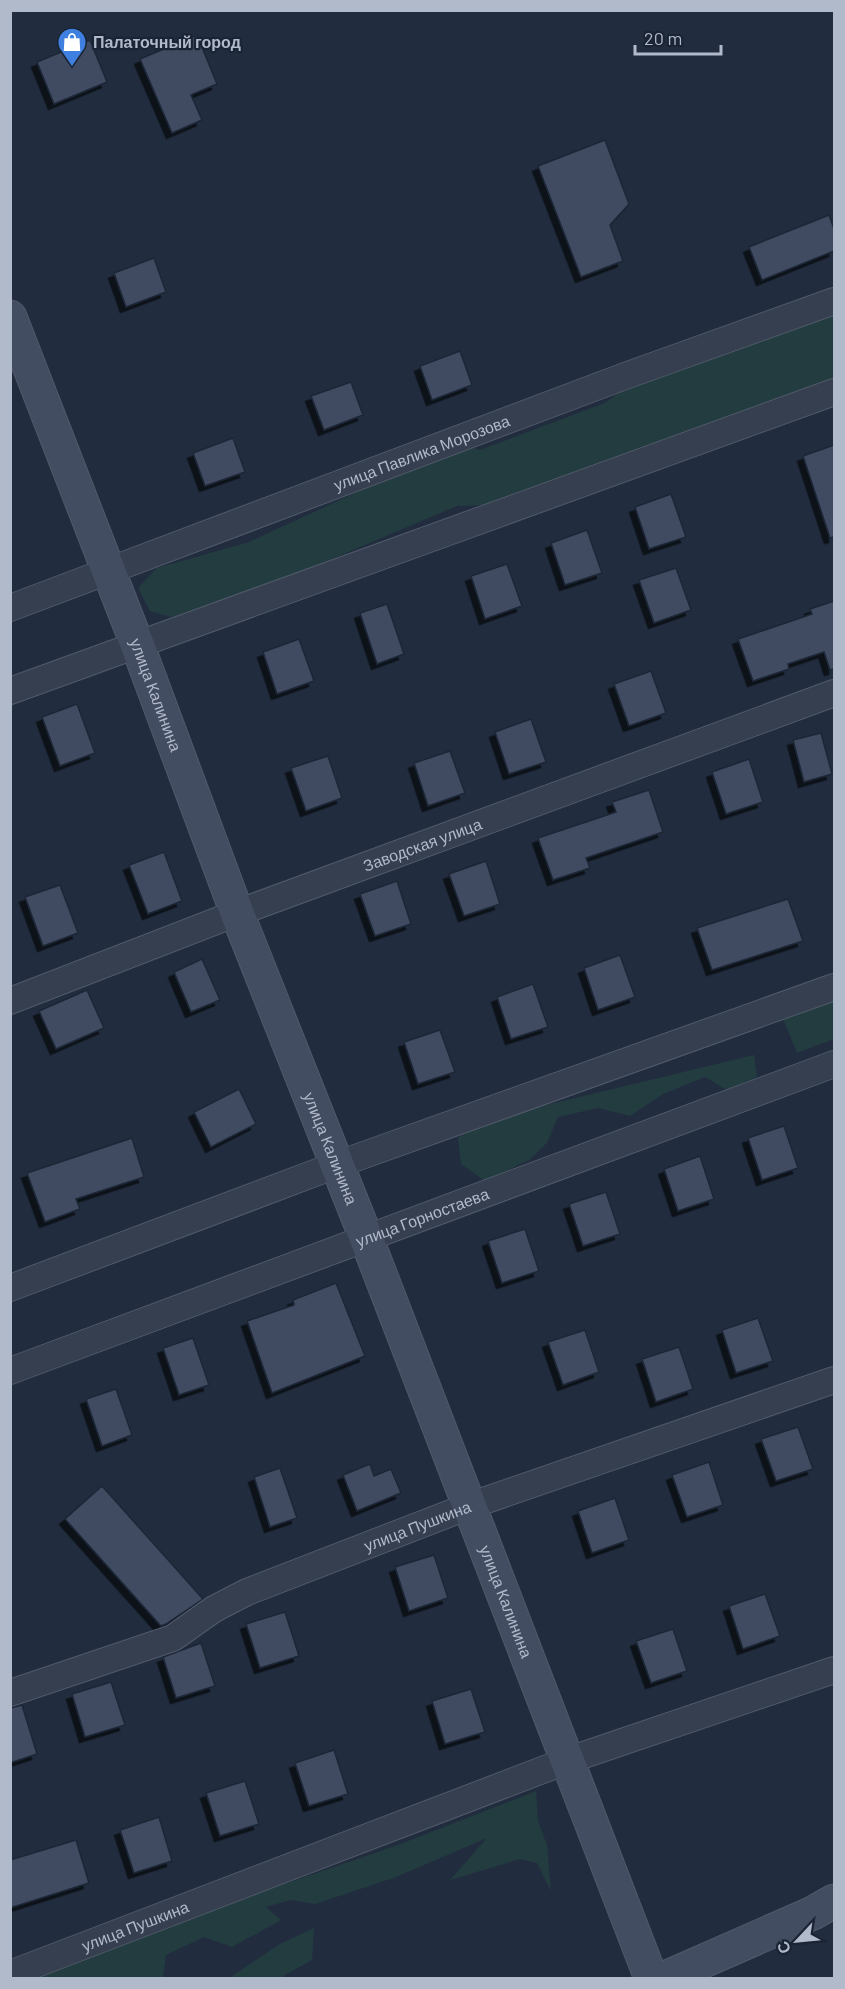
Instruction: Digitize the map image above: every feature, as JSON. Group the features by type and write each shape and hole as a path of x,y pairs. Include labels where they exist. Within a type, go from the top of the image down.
{"main road":[{"name":"улица Калинина","path":"11,318 137,644 237,913 470,1506 651,1978"},
{"path":"665,1978 813,1913 834,1901"}],"street":[{"name":"улица Павлика Морозова","path":"10,608 625,376 834,301"},
{"path":"10,691 834,392"},
{"name":"Заводская улица","path":"10,1001 237,913 834,693"},
{"path":"10,1288 336,1165 834,987"},
{"name":"улица Горностаева","path":"10,1371 834,1064"},
{"name":"улица Пушкина","path":"10,1693 172,1638 214,1609 247,1592 470,1506 834,1380"},
{"name":"улица Пушкина","path":"10,1974 566,1761 834,1670"}],"green space":[{"path":"834,312 834,385 486,505 457,506 287,578 171,617 150,611 138,588 157,568 249,542 461,444 480,450 607,402 624,388"},
{"path":"834,998 834,1039 797,1053 782,1016"},
{"path":"754,1055 757,1077 727,1090 705,1077 663,1094 630,1116 598,1108 558,1117 547,1143 529,1160 485,1181 461,1164 458,1137 509,1114"},
{"path":"536,1791 538,1821 547,1845 551,1891 537,1863 520,1859 450,1880 487,1838 396,1877 315,1904 290,1900 266,1907 281,1920 232,1947 204,1937 166,1955 163,1978 27,1978 104,1946 398,1845"},
{"path":"314,1928 312,1960 280,1978 229,1978 280,1944"}],"building":[{"path":"197,35 217,84 191,95 202,120 172,133 140,59"},
{"path":"90,40 107,82 54,104 37,62"},
{"path":"605,140 629,204 610,225 623,261 581,277 538,166"},
{"path":"829,215 834,229 834,251 762,280 749,247"},
{"path":"154,258 166,292 126,307 114,273"},
{"path":"460,351 472,385 432,400 420,366"},
{"path":"351,382 363,415 324,430 311,396"},
{"path":"233,438 245,472 205,486 193,453"},
{"path":"834,445 834,537 830,538 803,456"},
{"path":"671,494 686,537 649,549 635,507"},
{"path":"587,530 602,573 565,585 551,543"},
{"path":"507,564 522,606 485,619 471,576"},
{"path":"676,568 691,610 654,623 639,580"},
{"path":"834,601 834,669 830,670 824,652 788,664 789,669 753,681 738,639 812,614 810,609"},
{"path":"387,604 404,654 377,664 360,613"},
{"path":"299,639 314,681 277,694 263,652"},
{"path":"651,671 666,713 629,726 614,684"},
{"path":"77,704 95,753 60,766 42,717"},
{"path":"531,719 546,762 509,774 495,732"},
{"path":"821,733 832,774 804,782 793,740"},
{"path":"450,751 465,793 428,806 414,763"},
{"path":"328,756 342,798 306,811 291,768"},
{"path":"749,759 763,802 726,814 712,772"},
{"path":"649,790 663,832 586,858 590,868 553,880 538,838 616,812 612,802"},
{"path":"164,852 182,901 148,914 129,865"},
{"path":"486,861 500,904 464,916 449,874"},
{"path":"397,881 411,924 375,936 360,894"},
{"path":"60,885 78,933 43,946 25,897"},
{"path":"788,899 803,941 712,970 697,928"},
{"path":"620,955 635,997 598,1010 584,968"},
{"path":"202,959 220,1000 191,1012 174,972"},
{"path":"533,984 548,1027 511,1039 497,997"},
{"path":"87,990 104,1028 56,1049 39,1011"},
{"path":"440,1030 455,1072 418,1084 404,1042"},
{"path":"239,1089 256,1124 211,1147 194,1112"},
{"path":"784,1126 798,1168 762,1180 748,1138"},
{"path":"132,1138 144,1177 76,1199 80,1209 45,1222 27,1173"},
{"path":"700,1156 714,1199 678,1211 664,1169"},
{"path":"606,1192 620,1234 583,1246 569,1204"},
{"path":"525,1229 539,1271 502,1283 488,1241"},
{"path":"336,1283 365,1356 272,1393 247,1321 294,1305 293,1300"},
{"path":"758,1318 773,1361 736,1373 722,1330"},
{"path":"585,1330 599,1372 563,1385 548,1342"},
{"path":"193,1338 209,1385 179,1395 163,1348"},
{"path":"679,1347 693,1389 656,1402 642,1359"},
{"path":"116,1389 132,1435 102,1446 86,1399"},
{"path":"798,1427 813,1469 776,1481 761,1439"},
{"path":"709,1462 723,1505 687,1517 672,1475"},
{"path":"370,1464 374,1476 391,1469 401,1493 357,1511 343,1475"},
{"path":"280,1468 297,1518 270,1527 254,1477"},
{"path":"102,1486 203,1599 166,1624 161,1626 65,1519"},
{"path":"615,1498 629,1540 592,1553 578,1511"},
{"path":"434,1555 448,1598 409,1611 395,1567"},
{"path":"765,1594 780,1636 743,1649 729,1606"},
{"path":"285,1612 299,1656 260,1668 246,1624"},
{"path":"673,1629 687,1671 651,1683 636,1641"},
{"path":"201,1643 215,1686 176,1698 163,1657"},
{"path":"111,1682 125,1725 85,1737 72,1694"},
{"path":"471,1689 485,1732 445,1744 432,1701"},
{"path":"22,1705 37,1754 10,1763 10,1708"},
{"path":"334,1750 348,1794 309,1806 295,1763"},
{"path":"245,1781 259,1824 220,1836 206,1793"},
{"path":"159,1817 172,1861 134,1873 120,1830"},
{"path":"76,1840 89,1883 10,1908 10,1860"}],"place":[{"name":"Палаточный город","path":"72,68"}]}
